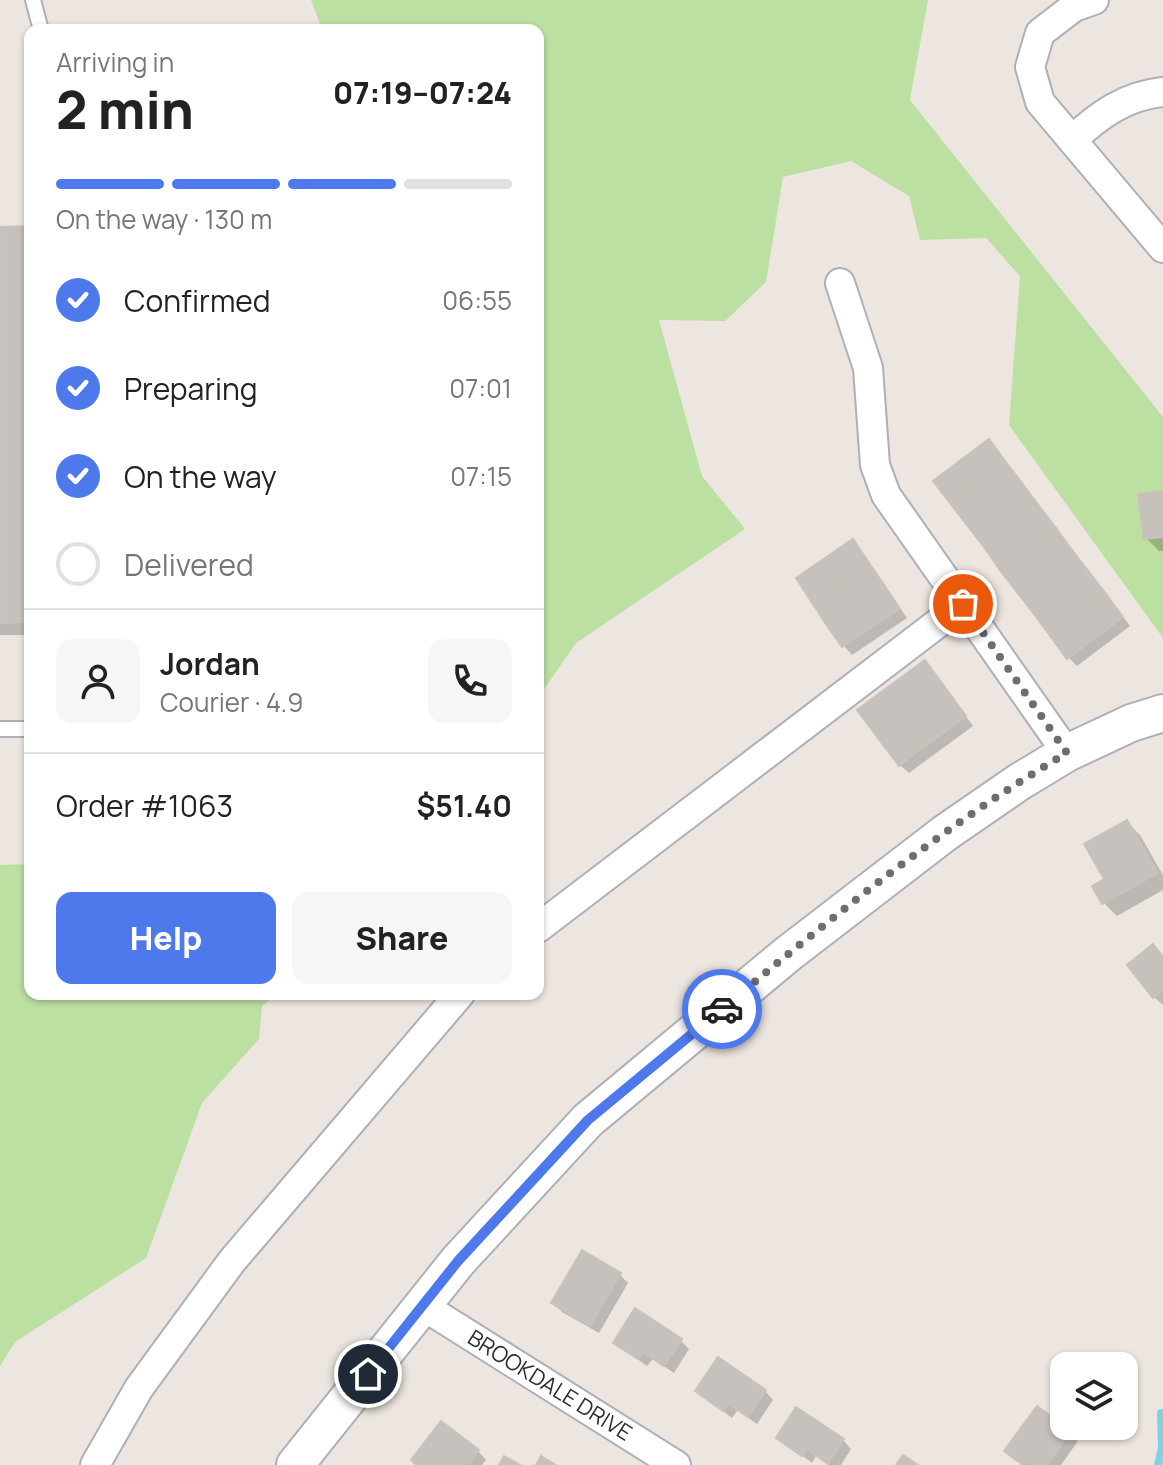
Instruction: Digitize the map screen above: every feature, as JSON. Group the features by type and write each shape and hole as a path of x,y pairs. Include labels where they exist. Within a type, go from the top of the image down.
{"street":[{"path":"1094,0 1074,7 1040,33 1030,67 1040,102 1163,248"},
{"path":"1072,140 1101,114 1148,94 1163,92"},
{"path":"840,283 868,368 875,465 886,495 1067,753"},
{"path":"544,923 963,604"},
{"path":"295,1465 458,1261 588,1120 789,953 921,851 1019,782 1067,753 1131,723 1163,713"},
{"path":"95,1465 139,1388 232,1261 455,1000"},
{"name":"BROOKDALE DRIVE","path":"423,1306 676,1465"}],"lane":[{"path":"33,0 39,24"},
{"path":"0,729 24,729"}],"green space":[{"path":"311,0 928,0 910,100 1163,417 1163,638 1009,425 1020,276 986,238 920,240 909,196 851,161 783,177 766,282 725,321 659,320 702,476 745,529 576,643 544,689 544,24 320,24"},
{"path":"24,864 24,1000 270,1000 262,1006 259,1039 202,1103 146,1258 15,1342 0,1366 0,865"}],"building":[{"path":"24,226 24,622 0,623 0,227"},
{"path":"989,439 1005,461 950,503 933,481"},
{"path":"1005,461 1022,483 967,525 950,503"},
{"path":"1022,483 1039,506 984,547 967,525"},
{"path":"1163,491 1163,537 1144,539 1138,494"},
{"path":"1039,506 1056,528 1000,570 984,547"},
{"path":"1056,528 1072,550 1017,592 1000,570"},
{"path":"853,539 869,563 811,601 796,578"},
{"path":"1072,550 1089,572 1034,614 1017,592"},
{"path":"869,563 884,585 826,624 811,601"},
{"path":"1089,572 1106,594 1051,637 1034,614"},
{"path":"884,585 900,609 842,647 826,624"},
{"path":"1106,594 1123,617 1067,659 1051,637"},
{"path":"925,660 966,716 943,733 902,677"},
{"path":"902,677 943,733 921,749 880,693"},
{"path":"880,693 921,749 899,766 857,710"},
{"path":"1127,820 1158,873 1102,904 1092,886 1104,879 1084,844"},
{"path":"1153,944 1163,957 1163,990 1153,998 1127,965"},
{"path":"582,1250 621,1273 590,1326 551,1303"},
{"path":"635,1308 682,1339 664,1366 643,1352 638,1359 613,1343"},
{"path":"718,1357 766,1390 748,1417 728,1403 723,1411 695,1391"},
{"path":"1037,1406 1050,1416 1050,1440 1065,1440 1047,1465 1029,1462 1023,1465 1004,1451"},
{"path":"796,1407 844,1439 828,1464 807,1449 802,1456 776,1438"},
{"path":"441,1421 479,1450 468,1465 417,1465 411,1460"},
{"path":"903,1455 918,1465 896,1465"},
{"path":"504,1456 520,1465 499,1465"},
{"path":"541,1456 556,1465 536,1465"}],"waterway":[{"path":"1158,1465 1162,1448 1161,1413"}],"way so far":[{"path":"722,1009 789,953 945,833 1067,753 963,604"}],"route":[{"path":"368,1374 458,1261 588,1120 722,1009"}]}
